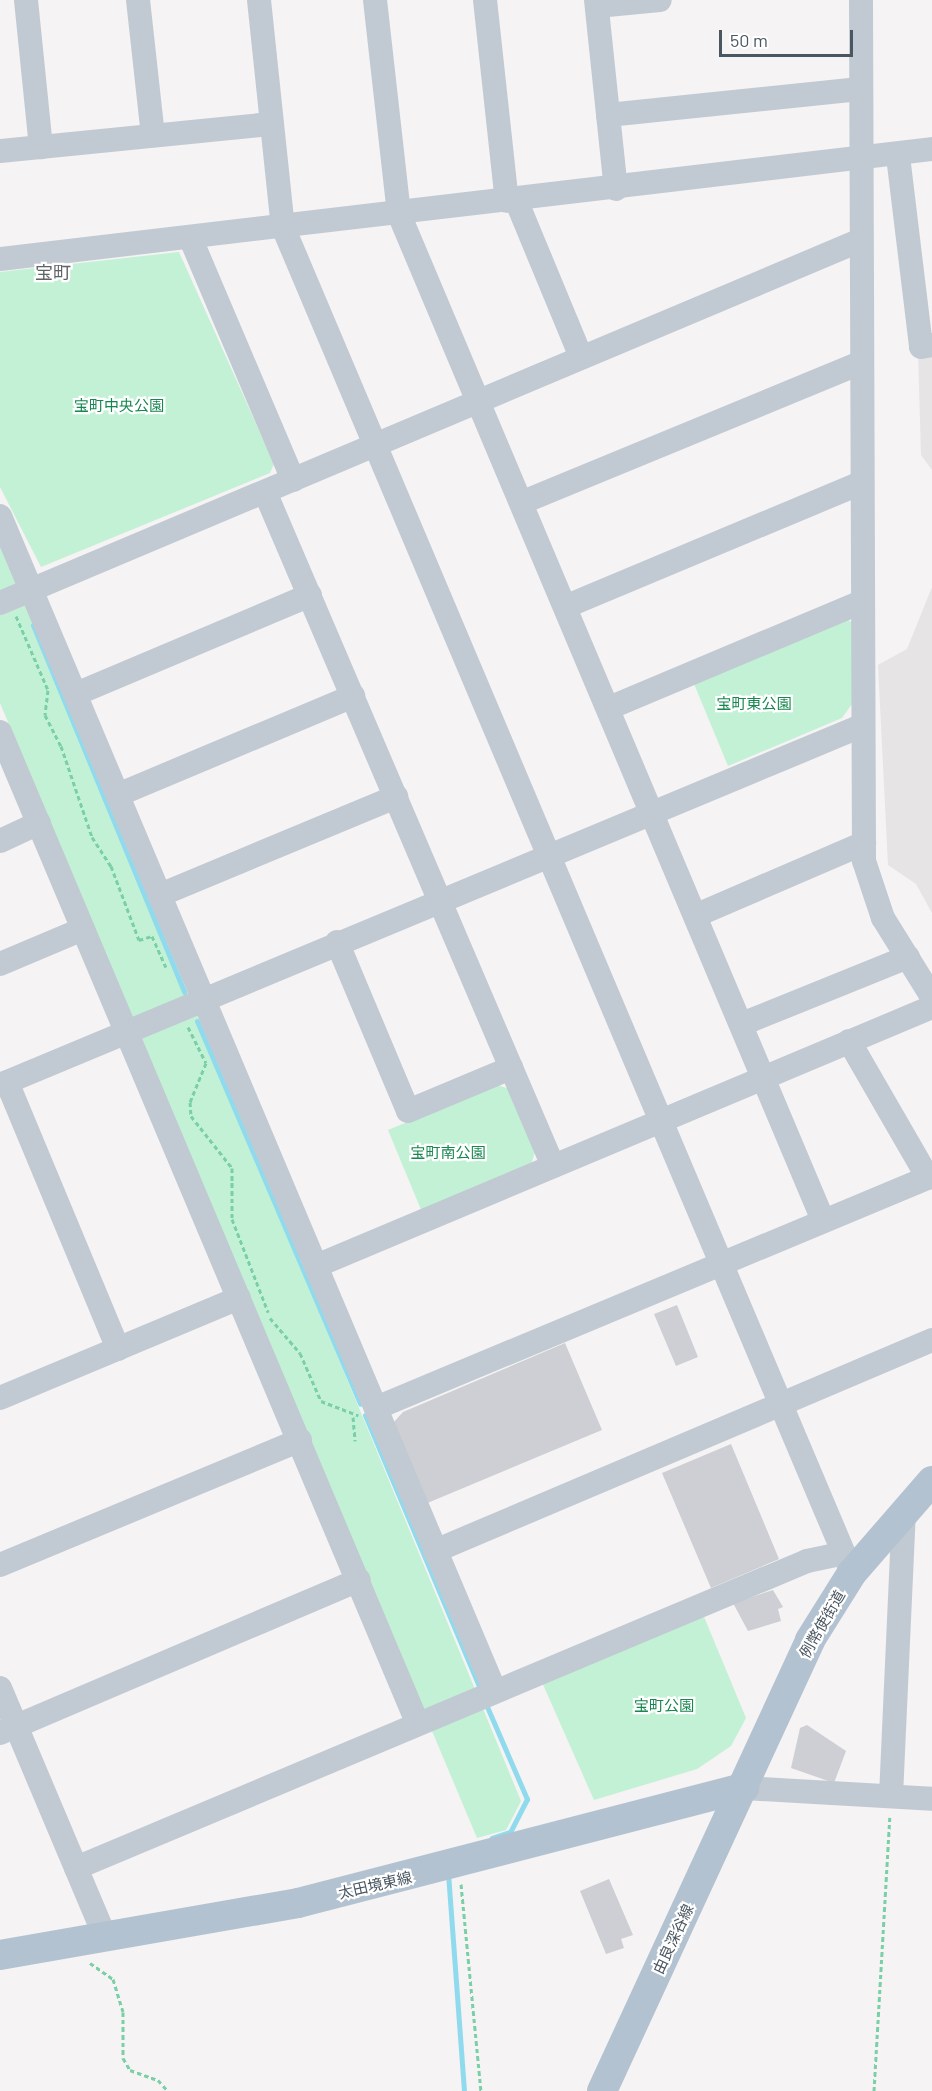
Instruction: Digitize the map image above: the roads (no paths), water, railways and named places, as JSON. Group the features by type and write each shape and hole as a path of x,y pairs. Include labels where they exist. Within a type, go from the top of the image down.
{"main road":[{"name":"例幣使街道","path":"744,1788 846,1564 904,1511 932,1481"},
{"name":"太田境東線","path":"0,1955 297,1903 452,1866 744,1788"},
{"name":"由良深谷線","path":"602,2091 744,1788"}],"street":[{"path":"26,0 40,147"},
{"path":"138,0 153,135"},
{"path":"76,1868 417,1722 807,1561 846,1564 372,445 283,227 259,0"},
{"path":"375,0 399,214 567,606 823,1220"},
{"path":"485,0 512,201 581,357"},
{"path":"616,189 597,3 660,0"},
{"path":"861,0 861,726 864,843 872,891 932,997"},
{"path":"608,115 860,89"},
{"path":"0,151 272,123"},
{"path":"0,259 860,162 932,149"},
{"path":"898,156 921,347 932,345"},
{"path":"190,237 293,480"},
{"path":"0,603 861,240"},
{"path":"523,502 861,363"},
{"path":"567,606 861,483"},
{"path":"265,492 553,1166"},
{"path":"0,516 120,794 160,895 495,1691"},
{"path":"76,694 310,595"},
{"path":"609,708 861,602"},
{"path":"120,794 353,696"},
{"path":"118,1349 4,1083 205,1000 440,898 861,726"},
{"path":"0,732 417,1722"},
{"path":"160,895 396,797"},
{"path":"0,841 39,824"},
{"path":"697,915 864,843"},
{"path":"0,964 83,929"},
{"path":"337,942 408,1110 511,1068"},
{"path":"742,1024 908,957"},
{"path":"316,1266 932,1007"},
{"path":"376,1408 930,1177 849,1041"},
{"path":"1,1395 239,1298"},
{"path":"435,1551 932,1340"},
{"path":"0,1565 300,1440"},
{"path":"891,1796 904,1511"},
{"path":"8,1729 359,1580"},
{"path":"0,1688 8,1729 76,1868 105,1937"},
{"path":"744,1788 932,1798"}],"waterway":[{"path":"33,625 184,992"},
{"path":"197,1021 360,1404"},
{"path":"365,1415 481,1691"},
{"path":"485,1702 527,1799 510,1832 492,1838"},
{"path":"448,1873 464,2091"}],"district":[{"name":"宝町","path":"53,272"}],"park label":[{"name":"宝町中央公園","path":"119,406"},
{"name":"宝町東公園","path":"754,704"},
{"name":"宝町南公園","path":"448,1153"},
{"name":"宝町公園","path":"664,1706"}]}
